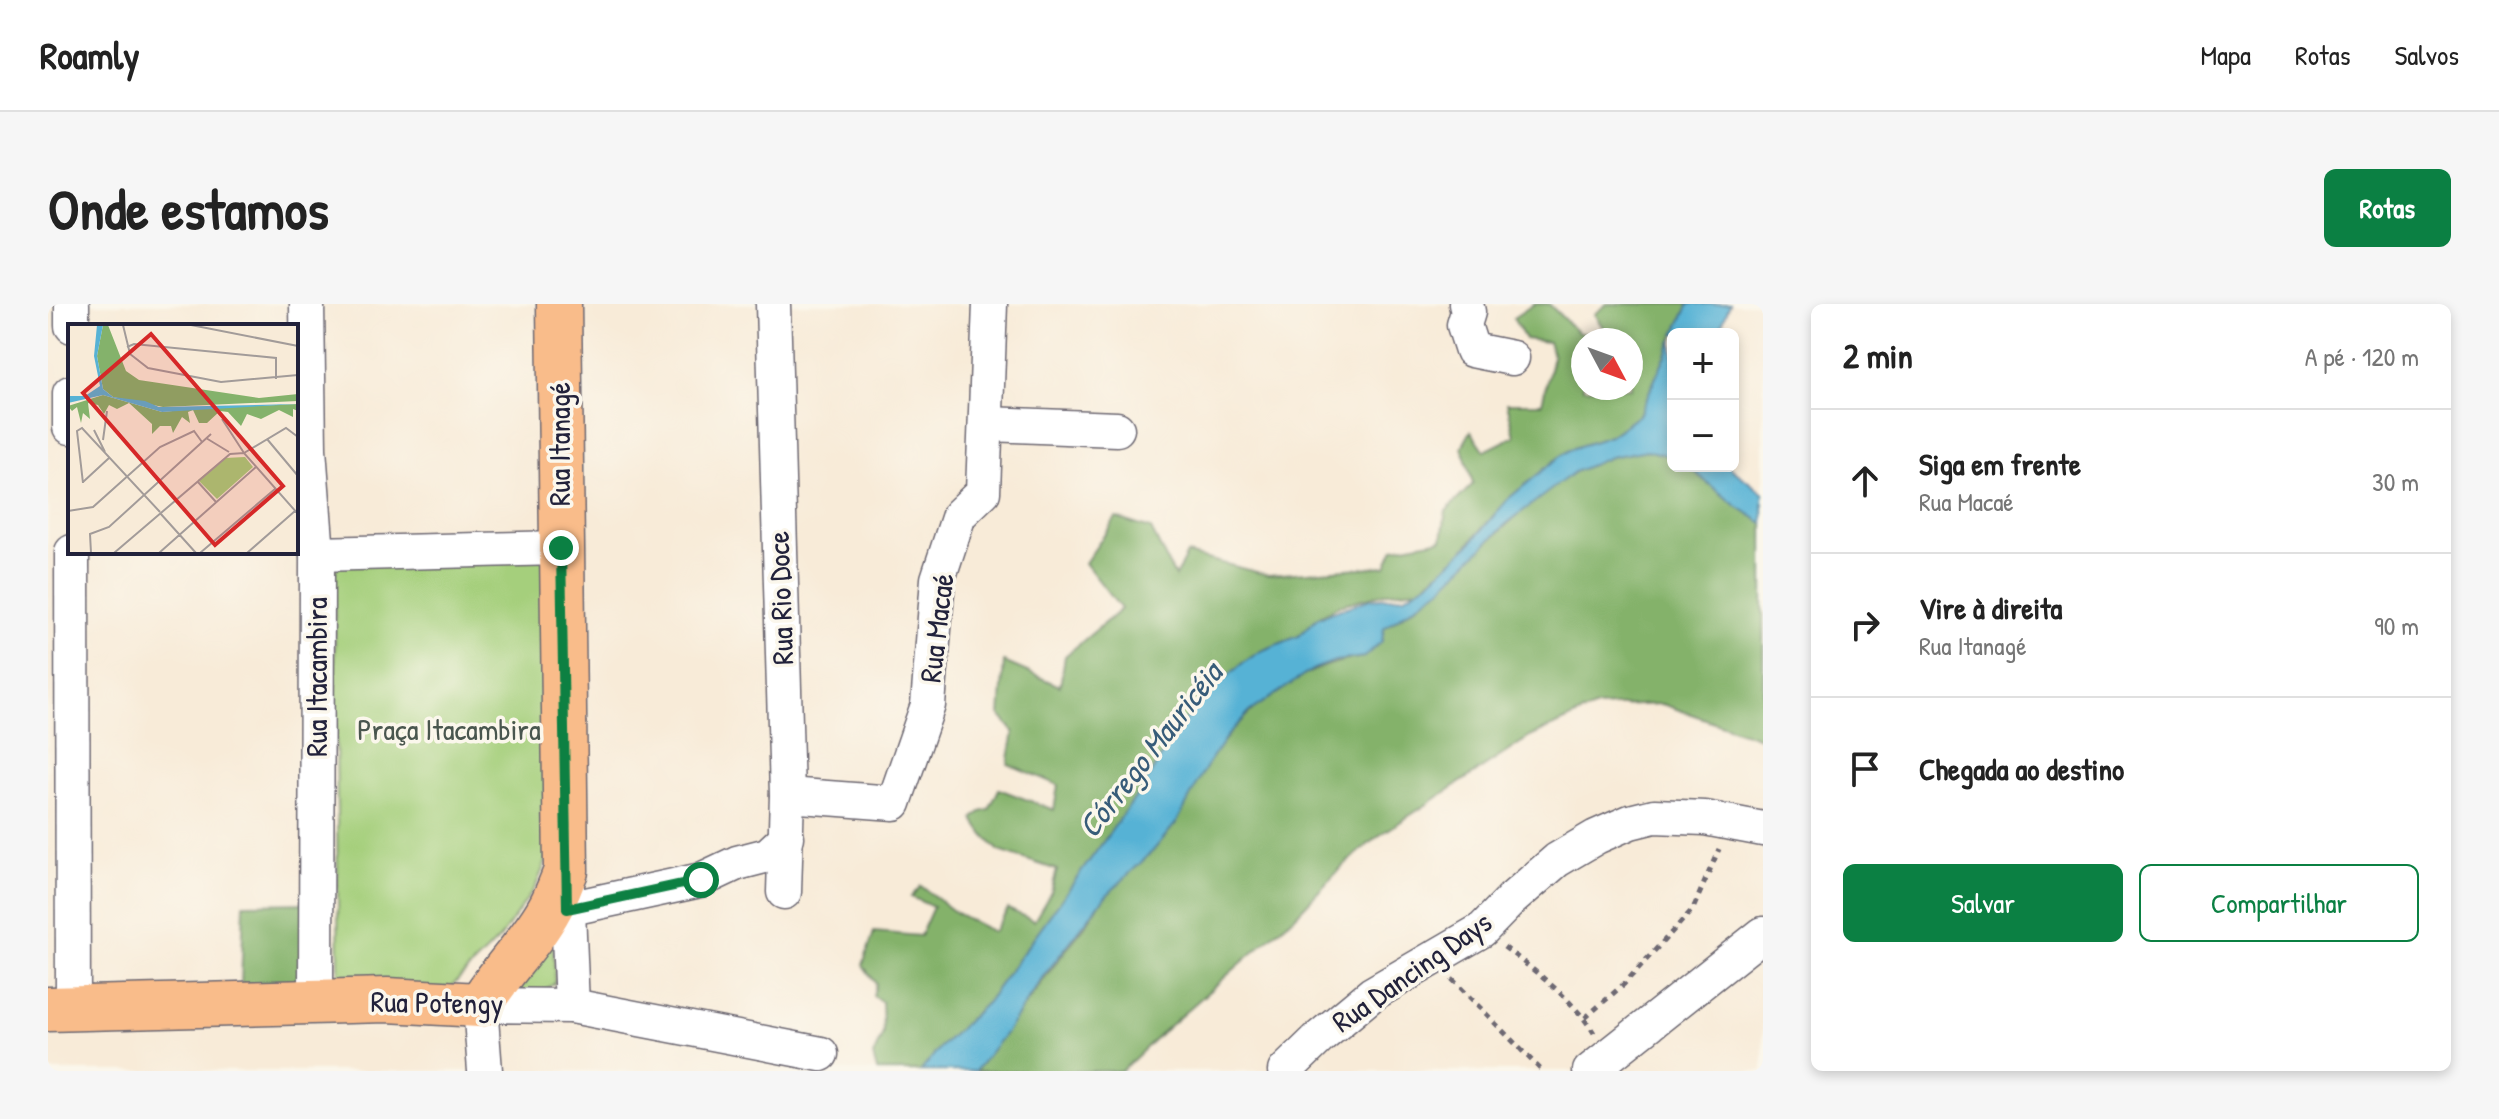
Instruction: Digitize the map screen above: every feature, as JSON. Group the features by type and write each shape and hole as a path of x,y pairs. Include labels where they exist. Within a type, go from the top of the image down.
{"main road":[{"name":"Rua Itanagé","path":"480,1005 551,906 567,890 559,304"},
{"name":"Rua Potengy","path":"61,1009 387,1000 480,1005"}],"street":[{"name":"Rua Itacambira","path":"307,304 309,449 317,554 316,1002"},
{"name":"Rua Rio Doce","path":"773,304 787,795 784,892"},
{"name":"Rua Macaé","path":"787,795 894,803 928,705 938,579 959,515 983,492 990,304"},
{"path":"1466,304 1468,312 1464,325 1472,350 1512,358"},
{"path":"987,424 1117,429"},
{"path":"317,554 561,548"},
{"path":"61,1009 72,554"},
{"name":"Rua Dancing Days","path":"1285,1071 1372,994 1482,930 1557,860 1607,832 1654,816 1705,818 1763,829"},
{"path":"567,890 701,880 737,863 768,855 787,837"},
{"name":"Rua Itanagé","path":"567,890 572,1006"},
{"path":"1599,1063 1763,934"},
{"path":"480,1005 485,1071"},
{"name":"Rua Potengy","path":"480,1005 572,1006 821,1054"}],"path":[{"path":"1585,1018 1624,984 1693,909 1730,823"},
{"path":"1482,930 1544,978 1585,1018 1599,1063"},
{"path":"1431,960 1542,1071"}],"green space":[{"path":"1534,304 1549,304 1573,328 1571,400 1643,400 1643,328 1603,328 1594,314 1607,304 1689,304 1678,328 1667,328 1667,353 1639,415 1610,436 1571,449 1559,457 1508,499 1459,555 1419,589 1389,592 1340,605 1318,617 1299,636 1261,651 1240,665 1198,704 1180,726 1143,787 987,1002 940,1047 921,1071 877,1071 873,1056 883,1033 882,1002 873,996 876,984 863,965 874,932 920,936 933,907 911,897 921,886 956,913 993,932 1008,909 1034,921 1051,892 1057,870 999,851 973,819 989,810 999,789 1054,810 1058,785 1008,764 1014,732 1000,715 1004,662 1060,686 1065,656 1121,609 1085,563 1116,518 1151,529 1175,577 1187,554 1268,575 1386,566 1394,548 1442,539 1446,511 1473,484 1462,447 1471,431 1485,451 1515,436 1507,403 1542,403 1553,356 1548,342 1525,339 1513,318"},
{"path":"1647,450 1667,455 1667,472 1694,472 1763,523 1763,739 1662,704 1596,707 1530,737 1377,837 1343,866 1296,915 1122,1071 975,1071 1103,899 1169,831 1209,762 1239,723 1275,692 1296,679 1317,669 1364,657 1384,628 1421,603 1532,502 1574,472 1610,457"},
{"name":"Praça Itacambira","path":"561,557 551,849 536,886 500,938 446,992 339,981 334,571 346,558"},
{"path":"308,903 305,988 241,984 244,904"},
{"path":"552,916 555,983 543,991 491,995"}],"water":[{"path":"1689,304 1730,304 1720,328 1678,328"},
{"path":"1667,352 1667,455 1647,450 1610,457 1574,472 1506,524 1441,588 1384,628 1382,641 1364,657 1335,661 1314,669 1249,712 1209,762 1177,822 1153,851 1105,897 975,1071 921,1071 940,1047 987,1002 1143,787 1180,726 1198,704 1240,665 1261,651 1299,636 1318,617 1370,599 1405,596 1429,582 1471,543 1508,499 1559,457 1571,449 1610,436 1639,415"},
{"path":"1694,472 1736,472 1763,493 1763,523"}],"route":[{"path":"561,548 567,909 701,880"}],"water label":[{"name":"Córrego Mauricéia","path":"1150,750"}]}
